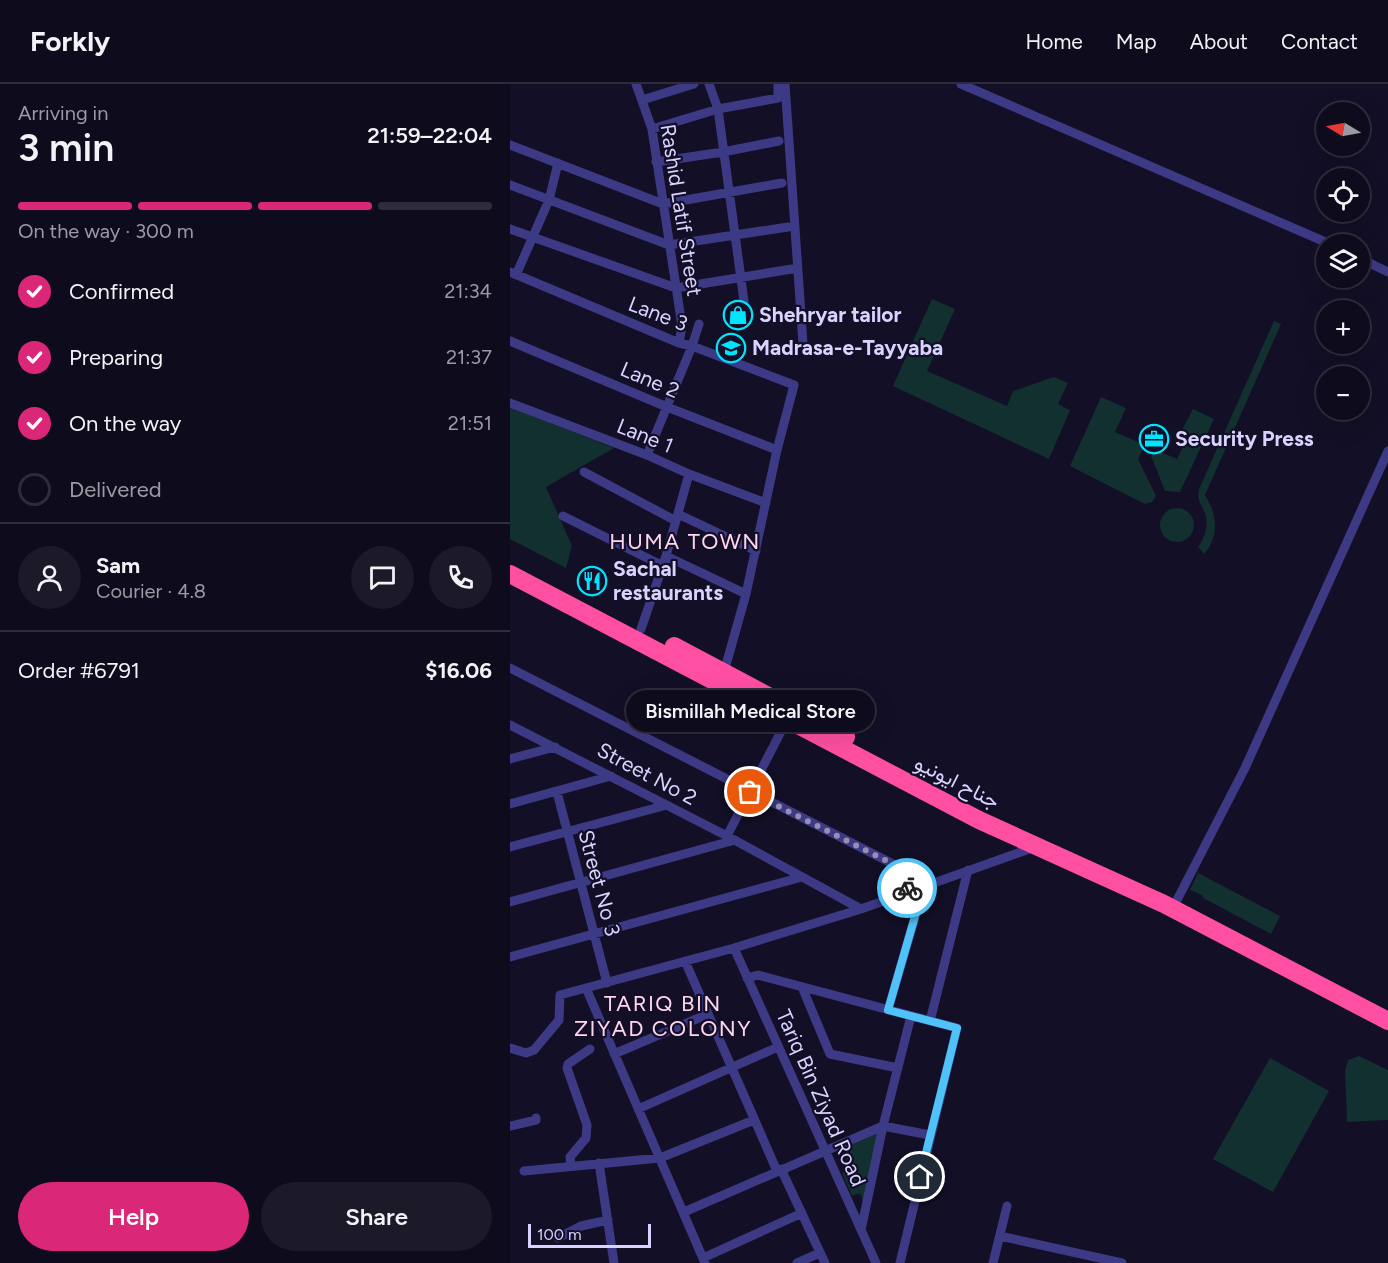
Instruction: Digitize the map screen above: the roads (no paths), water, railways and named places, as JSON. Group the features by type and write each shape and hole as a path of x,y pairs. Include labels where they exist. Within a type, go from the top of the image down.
{"highway":[{"name":"جناح ایونیو","path":"510,560 977,807 1127,875 1388,1007"},
{"name":"جناح ایونیو","path":"510,574 979,820 1164,904 1388,1021"}],"street":[{"name":"Rashid Latif Street","path":"636,84 652,129 682,327 679,343"},
{"path":"642,100 694,84"},
{"path":"709,84 718,109 746,316"},
{"path":"652,129 718,109 778,98 778,84"},
{"path":"785,84 803,344"},
{"path":"961,84 1316,238"},
{"path":"656,162 779,141"},
{"path":"510,145 663,204 782,183"},
{"path":"513,274 549,200 558,163"},
{"path":"510,185 669,245 788,227"},
{"path":"510,229 676,288 792,269"},
{"path":"1370,263 1388,272"},
{"name":"Lane 3","path":"513,274 679,343 794,386 777,450"},
{"path":"647,455 699,324"},
{"name":"Lane 2","path":"510,341 777,450"},
{"name":"Lane 1","path":"510,403 766,503"},
{"path":"724,672 747,594 777,450"},
{"path":"1177,900 1245,768 1388,451"},
{"path":"584,472 677,518 756,551"},
{"path":"641,629 665,561 689,474"},
{"path":"563,516 747,594"},
{"path":"510,668 897,866 909,891"},
{"path":"510,902 581,884 731,838 750,792 787,720"},
{"name":"Street No 2","path":"510,725 731,838 861,909"},
{"path":"510,759 555,747"},
{"path":"510,804 611,776"},
{"name":"Street No 3","path":"557,792 607,983"},
{"path":"510,847 667,805"},
{"path":"510,1048 526,1053 534,1050 559,1020 560,995 734,948 861,909 1035,847"},
{"path":"930,1021 968,870"},
{"path":"510,957 802,877"},
{"path":"888,1010 924,885"},
{"name":"Tariq Bin Ziyad Road","path":"734,948 876,1263"},
{"path":"685,961 754,1120 825,1263"},
{"path":"747,978 758,975 957,1028 900,1263"},
{"path":"802,987 830,1054 898,1068"},
{"path":"586,988 704,1261 802,1213"},
{"path":"614,1054 708,1014"},
{"path":"861,1230 883,1126 911,1016"},
{"path":"638,1109 778,1047"},
{"path":"571,1166 570,1157 586,1138 587,1125 567,1068 568,1064 590,1049"},
{"path":"510,1123 536,1120 536,1118"},
{"path":"524,1171 660,1158 754,1120"},
{"path":"684,1212 883,1126 930,1135"},
{"path":"599,1163 614,1263"},
{"path":"993,1263 1007,1206"},
{"path":"558,1238 581,1226 608,1220"},
{"path":"1000,1236 1122,1263"},
{"path":"797,1263 820,1253"}],"place":[{"name":"Shehryar tailor","path":"738,315"},
{"name":"Madrasa-e-Tayyaba","path":"731,348"},
{"name":"Security Press","path":"1154,439"},
{"name":"Sachal restaurants","path":"592,581"},
{"name":"Bismillah Medical Store","path":"750,792"}],"district":[{"name":"HUMA TOWN","path":"685,541"},
{"name":"TARIQ BIN ZIYAD COLONY","path":"663,1016"}]}
